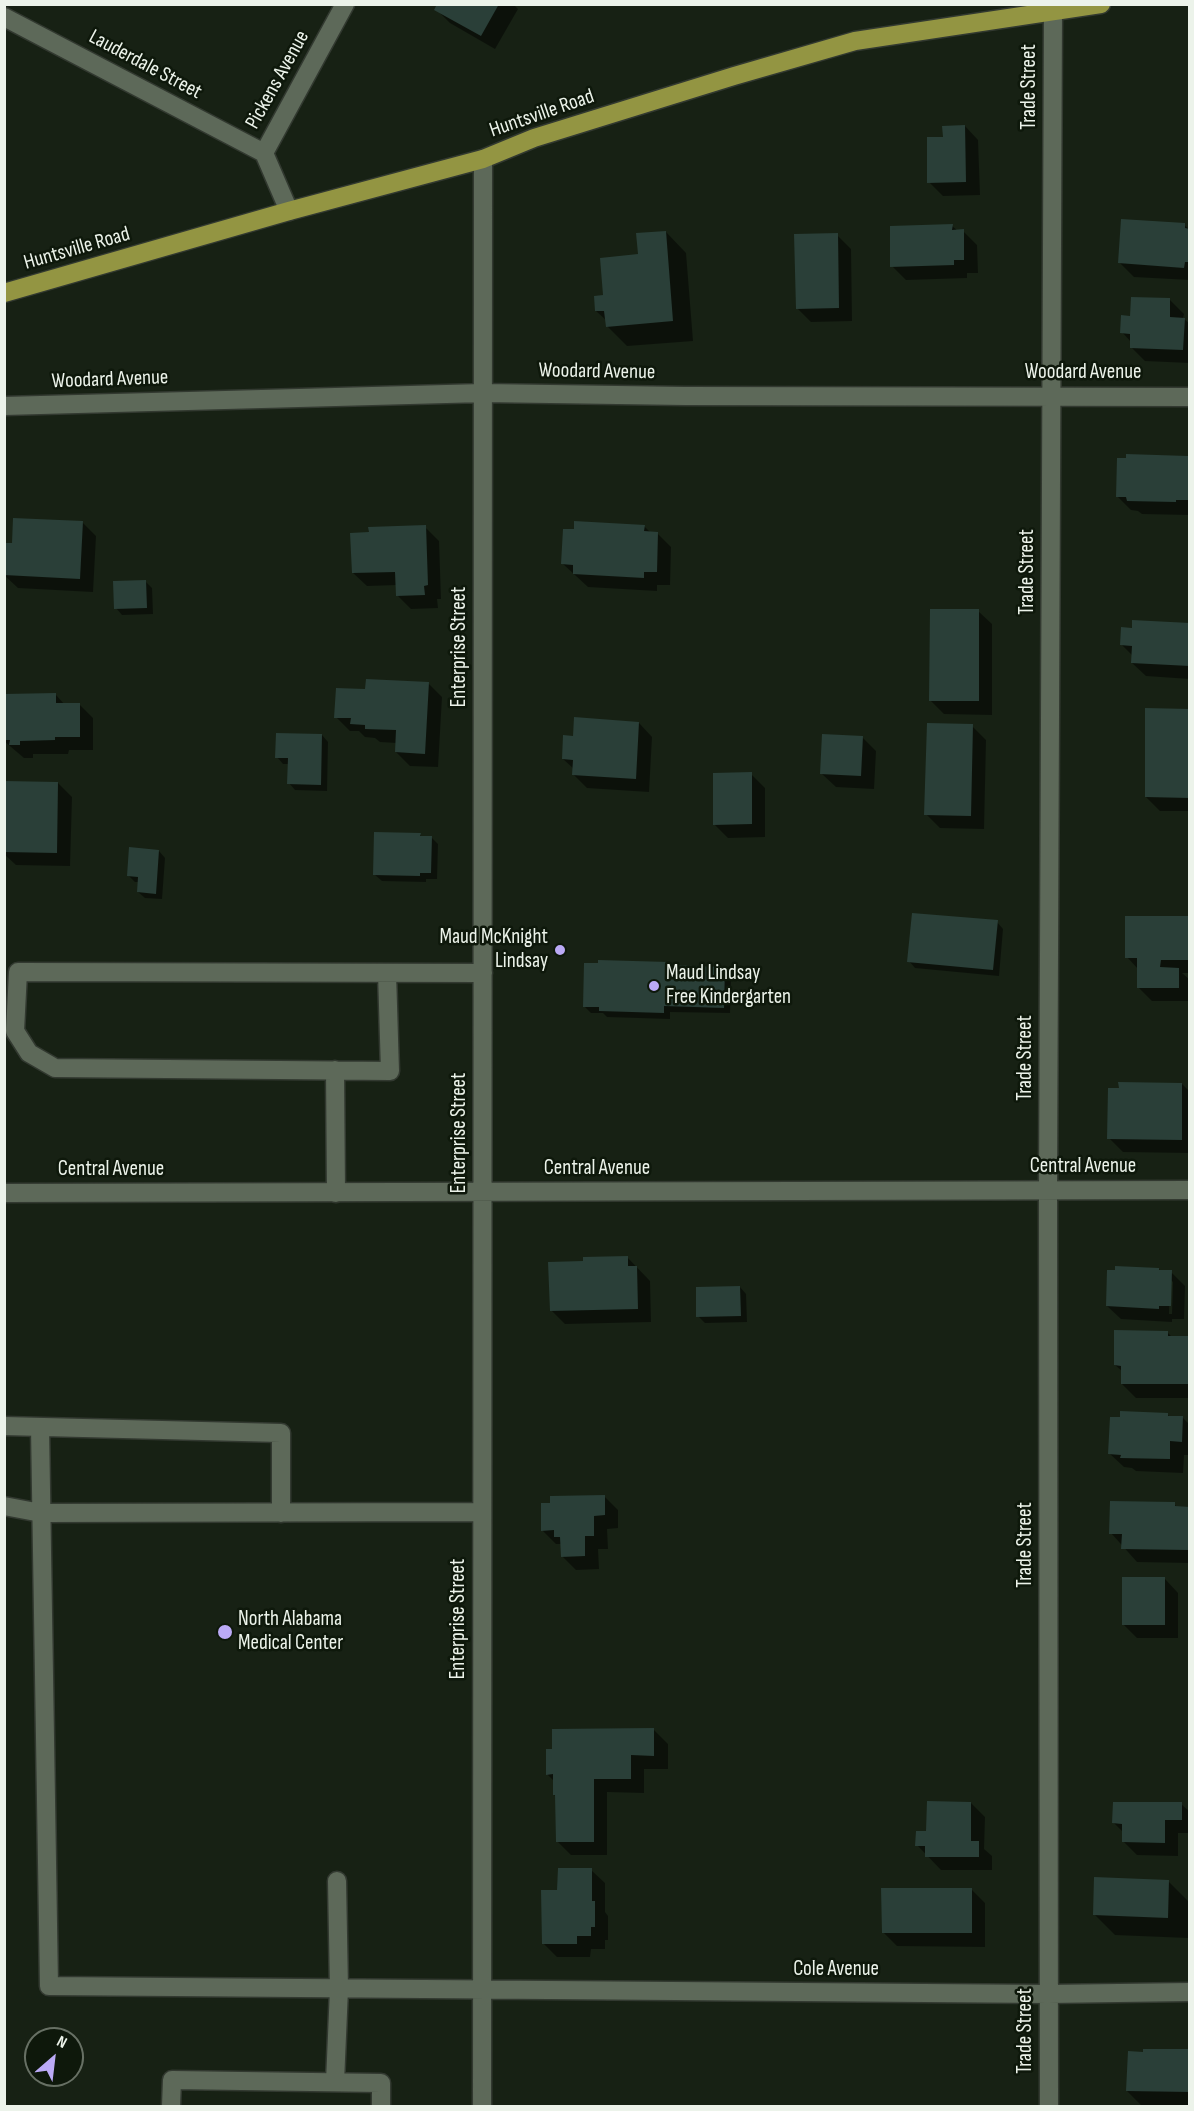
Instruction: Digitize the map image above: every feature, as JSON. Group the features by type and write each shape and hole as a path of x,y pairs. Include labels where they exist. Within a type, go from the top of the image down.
{"main road":[{"name":"Huntsville Road","path":"4,293 289,211 483,159 534,138 855,41 1055,8 1101,4"}],"street":[{"name":"Pickens Avenue","path":"289,211 264,153 345,4"},
{"name":"Trade Street","path":"1049,2106 1048,1189 1055,8"},
{"name":"Lauderdale Street","path":"4,17 264,153"},
{"name":"Enterprise Street","path":"482,2106 483,159"},
{"name":"Woodard Avenue","path":"4,406 483,393 685,396 1190,397"},
{"path":"387,973 390,1071 55,1068 29,1053 15,1031 18,972 483,973"},
{"path":"335,1070 336,1193"},
{"name":"Central Avenue","path":"4,1193 1190,1190"},
{"path":"4,1426 281,1433 281,1513"},
{"path":"40,1427 41,1513"},
{"path":"4,1506 41,1513 482,1512"},
{"name":"Cole Avenue","path":"41,1513 49,1986 1048,1994 1190,1992"},
{"path":"335,2082 339,1989 336,1881"},
{"path":"171,2106 172,2080 381,2083 381,2106"}],"building":[{"path":"437,4 499,4 481,36 434,10"},
{"path":"965,125 966,182 927,183 927,137 943,137 942,126"},
{"path":"1121,219 1185,223 1185,228 1190,229 1190,262 1185,262 1184,268 1118,263"},
{"path":"953,224 952,230 964,229 964,260 954,260 954,265 890,267 890,226"},
{"path":"666,231 673,321 606,327 604,311 595,311 594,296 603,295 600,258 638,254 636,233"},
{"path":"838,233 839,308 796,309 794,234"},
{"path":"1131,297 1170,298 1170,317 1185,318 1183,350 1130,348 1130,334 1120,333 1121,315 1130,316"},
{"path":"1126,454 1188,456 1188,500 1176,500 1176,502 1127,501 1126,497 1116,497 1117,458 1126,458"},
{"path":"13,518 83,521 80,579 4,575 4,543 12,543"},
{"path":"574,521 645,525 644,531 658,532 657,572 644,572 644,578 573,574 573,565 561,564 563,529 574,529"},
{"path":"426,525 428,585 424,586 425,595 396,596 395,572 352,573 350,533 369,532 368,527"},
{"path":"146,580 147,608 114,609 113,581"},
{"path":"930,609 979,609 979,701 929,701"},
{"path":"1132,620 1190,623 1190,666 1131,663 1132,646 1120,645 1121,627 1132,628"},
{"path":"366,679 429,682 425,754 395,752 396,730 365,729 365,725 350,724 351,718 334,718 336,688 365,689"},
{"path":"56,693 56,703 80,703 80,737 20,741 20,745 9,745 10,740 4,740 4,694"},
{"path":"1145,708 1190,709 1190,798 1145,797"},
{"path":"574,717 639,722 636,779 572,775 573,760 562,759 563,735 573,736"},
{"path":"927,723 973,724 971,816 924,815"},
{"path":"276,733 322,734 321,785 287,784 288,758 275,758"},
{"path":"822,734 863,736 861,776 820,774"},
{"path":"752,772 752,824 713,825 713,773"},
{"path":"4,781 58,782 57,853 4,852"},
{"path":"374,832 421,833 420,836 432,836 431,873 420,873 420,876 373,875"},
{"path":"129,847 159,850 156,894 137,892 138,877 127,876"},
{"path":"912,913 998,920 993,970 907,962"},
{"path":"1125,916 1190,916 1190,960 1161,960 1160,967 1179,968 1179,988 1137,988 1137,958 1125,958"},
{"name":"Maud Lindsay Free Kindergarten","path":"598,960 669,962 668,965 725,967 724,1008 664,1006 664,1013 599,1011 599,1007 583,1007 584,963 598,963"},
{"path":"1118,1082 1182,1083 1182,1140 1107,1139 1108,1088 1119,1088"},
{"path":"628,1256 628,1266 637,1266 638,1309 550,1311 548,1262 583,1261 583,1257"},
{"path":"1115,1266 1172,1270 1171,1306 1159,1306 1159,1309 1106,1306 1107,1270 1115,1270"},
{"path":"740,1286 741,1316 696,1317 696,1287"},
{"path":"1114,1330 1168,1331 1168,1336 1190,1336 1190,1384 1121,1384 1121,1366 1114,1365"},
{"path":"1120,1411 1168,1413 1168,1416 1183,1416 1182,1442 1170,1441 1170,1459 1120,1458 1121,1455 1108,1454 1110,1417 1120,1417"},
{"path":"605,1495 605,1515 594,1516 594,1536 585,1536 585,1556 561,1557 560,1537 554,1537 554,1530 541,1531 541,1503 550,1503 550,1496"},
{"path":"1110,1501 1175,1502 1175,1506 1190,1507 1189,1550 1121,1549 1122,1534 1109,1534"},
{"path":"1122,1577 1165,1577 1165,1625 1122,1625"},
{"path":"654,1728 654,1756 631,1755 631,1779 594,1779 594,1842 556,1842 553,1774 546,1775 546,1749 552,1749 552,1729"},
{"path":"927,1801 971,1802 971,1841 979,1841 979,1857 925,1857 925,1846 915,1846 916,1831 926,1831"},
{"path":"1113,1802 1182,1802 1182,1820 1165,1820 1165,1843 1122,1842 1122,1824 1112,1823"},
{"path":"558,1868 592,1868 595,1927 591,1927 591,1936 577,1936 577,1944 542,1944 541,1890 557,1890"},
{"path":"1094,1877 1169,1880 1168,1918 1093,1915"},
{"path":"881,1888 972,1888 972,1933 882,1933"},
{"path":"1143,2049 1190,2049 1190,2092 1126,2091 1128,2051 1143,2052"}],"place":[{"name":"Maud McKnight Lindsay","path":"560,950"},
{"name":"Maud Lindsay Free Kindergarten","path":"654,986"},
{"name":"North Alabama Medical Center","path":"225,1632"}]}
